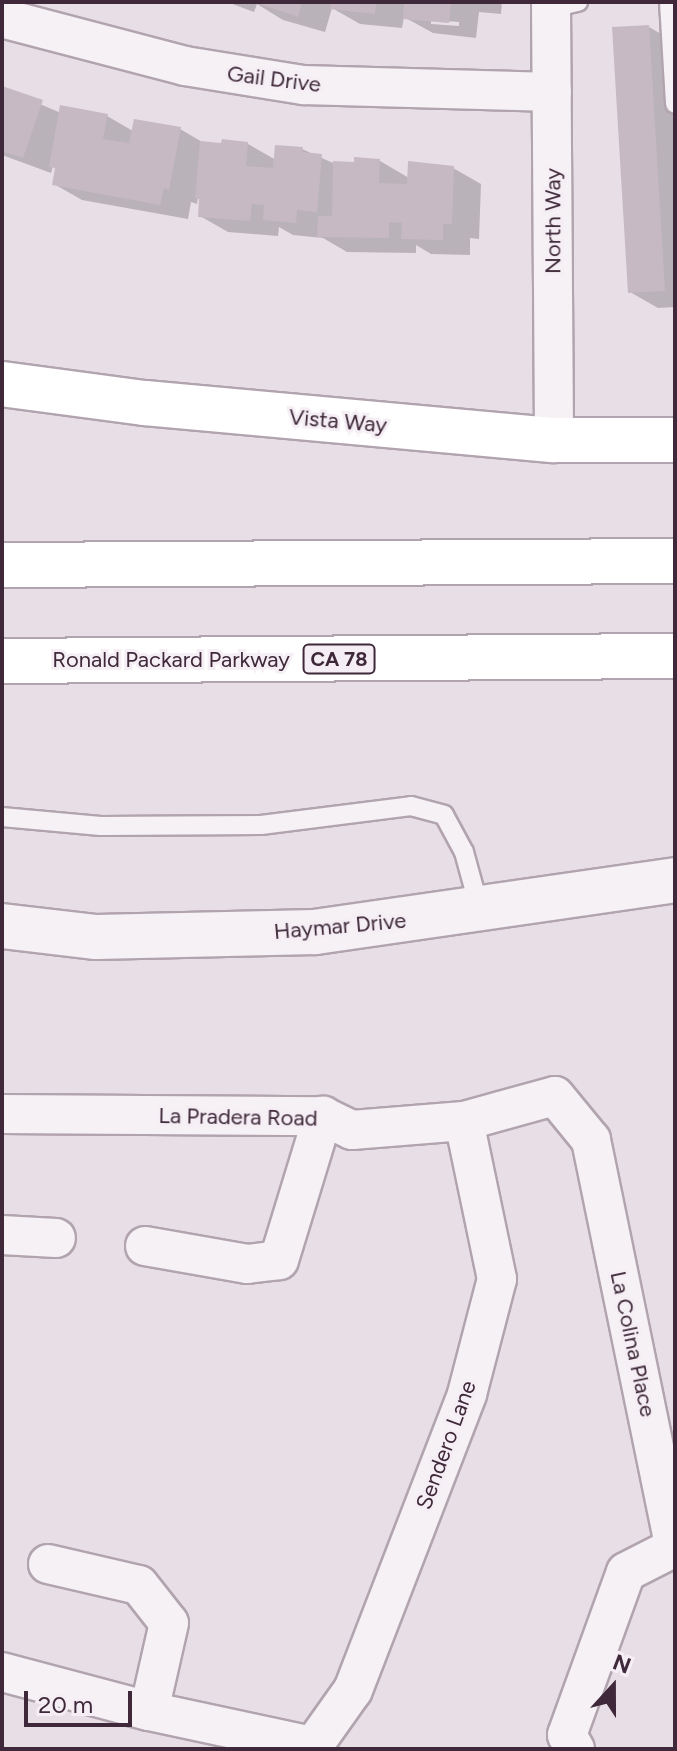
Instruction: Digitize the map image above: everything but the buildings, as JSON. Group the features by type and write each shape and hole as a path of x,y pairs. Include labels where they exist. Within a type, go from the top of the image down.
{"main road":[{"name":"Vista Way","path":"2,384 145,403 554,440 675,440"},
{"path":"2,565 675,561"},
{"name":"Ronald Packard Parkway","path":"2,661 675,656"}],"street":[{"name":"North Way","path":"554,440 552,92 560,4"},
{"name":"Gail Drive","path":"2,18 185,66 304,85 552,92"},
{"name":"Haymar Drive","path":"2,926 96,937 315,932 675,880"},
{"name":"La Pradera Road","path":"2,1114 323,1116 352,1130 464,1121 555,1096 591,1140"},
{"path":"145,1246 247,1264 279,1260 323,1116"},
{"name":"Sendero Lane","path":"312,1748 353,1690 467,1394 497,1279 464,1121"},
{"name":"La Colina Place","path":"591,1140 675,1548"},
{"path":"2,1235 56,1238"},
{"path":"575,1749 567,1735 626,1572 675,1548"},
{"path":"48,1564 139,1585 169,1623 149,1711"},
{"path":"2,1672 149,1711 312,1748"}],"lane":[{"path":"669,2 675,104"},
{"path":"2,817 101,826 261,825 411,806 444,815 464,852 480,910"}]}
